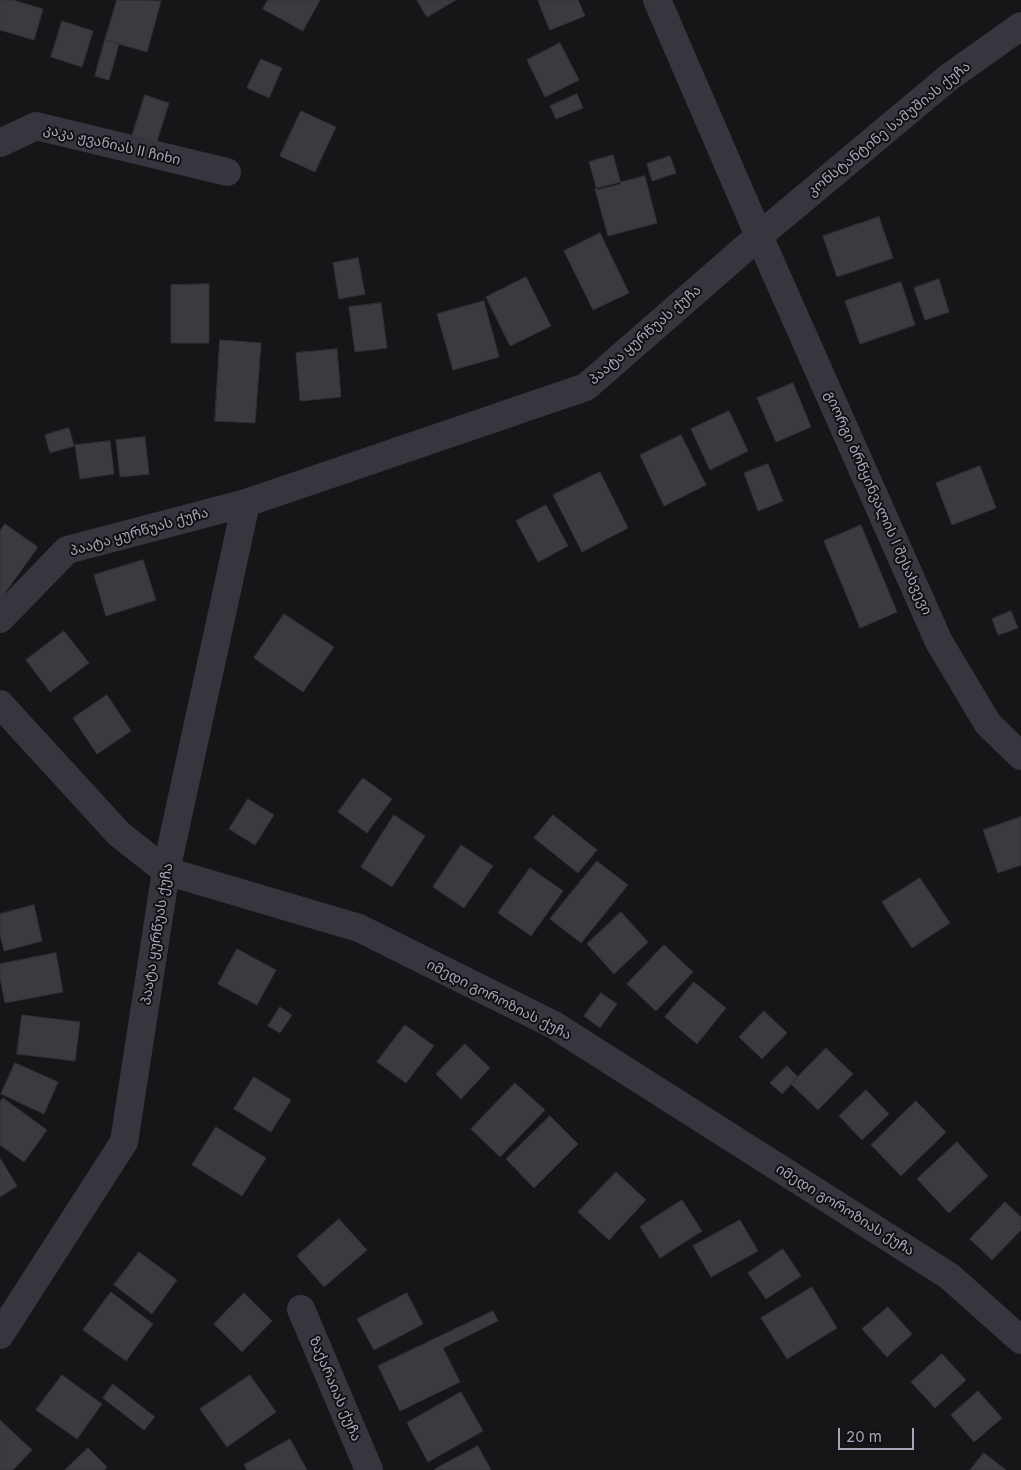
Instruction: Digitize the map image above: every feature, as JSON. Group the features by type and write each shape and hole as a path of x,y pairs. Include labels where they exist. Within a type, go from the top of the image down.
{"street":[{"path":"657,0 759,236"},
{"name":"კონსტანტინე სამუშიას ქუჩა","path":"759,236 948,78 1021,26"},
{"name":"კაკა ჟვანიას II ჩიხი","path":"0,143 36,126 227,172"},
{"name":"პაატა ყურწუას ქუჩა","path":"0,619 66,550 246,503 586,387 759,236"},
{"name":"გიორგი ბრწყინვალის I შესახვევი","path":"759,236 939,642 988,724 1021,756"},
{"name":"პაატა ყურწუას ქუჩა","path":"0,1335 124,1142 166,870 246,503"},
{"name":"იმედი გოროზიას ქუჩა","path":"0,704 119,834 166,870 359,928 554,1025 949,1276 1021,1340"},
{"name":"ზაქარაიას ქუჩა","path":"302,1308 369,1470"}],"building":[{"path":"0,0 13,0 43,9 34,40 0,30"},
{"path":"117,0 161,1 147,52 105,40"},
{"path":"268,0 320,0 303,31 263,9"},
{"path":"417,0 456,0 427,17"},
{"path":"538,0 578,0 585,16 550,30"},
{"path":"62,21 93,31 82,67 51,57"},
{"path":"105,40 119,44 109,80 95,76"},
{"path":"560,43 579,80 545,97 527,60"},
{"path":"261,59 282,68 269,98 247,88"},
{"path":"577,94 583,108 556,119 550,106"},
{"path":"145,95 169,103 156,144 132,136"},
{"path":"301,111 336,127 315,172 280,156"},
{"path":"613,155 621,184 597,190 589,162"},
{"path":"670,156 676,173 652,181 647,164"},
{"path":"645,176 657,223 608,236 595,189"},
{"path":"879,217 893,258 837,277 823,236"},
{"path":"600,233 629,293 593,310 564,251"},
{"path":"358,258 365,294 339,299 333,263"},
{"path":"526,277 551,326 510,346 486,297"},
{"path":"939,279 949,312 925,320 914,288"},
{"path":"901,282 915,325 860,344 845,301"},
{"path":"209,284 209,343 171,343 171,285"},
{"path":"484,301 499,357 453,370 437,314"},
{"path":"381,303 387,348 355,352 349,307"},
{"path":"220,340 261,343 255,423 215,421"},
{"path":"337,349 341,397 300,401 296,353"},
{"path":"793,383 811,427 776,442 757,398"},
{"path":"729,411 748,451 710,470 691,429"},
{"path":"69,428 74,446 50,453 45,435"},
{"path":"681,435 706,485 664,506 640,455"},
{"path":"145,437 149,474 120,477 116,440"},
{"path":"110,441 114,474 80,479 75,445"},
{"path":"768,464 783,501 758,511 744,473"},
{"path":"980,466 996,508 952,525 936,483"},
{"path":"600,472 628,528 582,552 553,495"},
{"path":"546,505 568,546 538,562 516,521"},
{"path":"5,524 38,547 0,600 0,531"},
{"path":"861,525 897,612 860,628 824,541"},
{"path":"143,560 156,600 106,616 94,575"},
{"path":"1011,611 1018,628 998,635 992,619"},
{"path":"284,614 334,647 303,692 254,658"},
{"path":"64,631 89,663 50,692 26,660"},
{"path":"107,695 131,731 97,754 73,718"},
{"path":"363,778 392,799 367,833 338,812"},
{"path":"248,799 274,815 255,845 229,829"},
{"path":"394,815 425,836 392,887 361,867"},
{"path":"553,815 597,850 578,873 534,838"},
{"path":"1021,817 1021,865 998,873 983,830"},
{"path":"461,845 493,866 464,908 433,887"},
{"path":"597,861 628,885 581,943 550,919"},
{"path":"530,868 563,891 531,936 498,913"},
{"path":"920,878 950,923 912,948 882,902"},
{"path":"34,905 42,941 4,951 0,934 0,914"},
{"path":"621,912 648,942 614,974 587,944"},
{"path":"664,945 693,972 656,1011 627,984"},
{"path":"237,949 276,970 257,1005 218,984"},
{"path":"56,953 63,992 5,1003 0,978 0,964"},
{"path":"694,982 726,1008 697,1044 665,1017"},
{"path":"601,993 617,1004 600,1028 584,1016"},
{"path":"280,1007 292,1015 280,1033 268,1026"},
{"path":"764,1011 787,1033 762,1059 739,1037"},
{"path":"22,1015 80,1022 75,1061 17,1054"},
{"path":"405,1025 434,1046 406,1083 377,1062"},
{"path":"465,1044 490,1068 461,1099 436,1074"},
{"path":"826,1048 853,1074 818,1110 791,1084"},
{"path":"15,1063 58,1082 44,1114 1,1094"},
{"path":"787,1066 798,1077 782,1094 770,1083"},
{"path":"254,1077 291,1100 271,1132 234,1109"},
{"path":"515,1083 545,1110 500,1157 471,1129"},
{"path":"866,1090 889,1114 862,1140 839,1116"},
{"path":"3,1098 47,1130 24,1162 0,1145 0,1102"},
{"path":"916,1101 946,1132 901,1176 871,1145"},
{"path":"550,1116 578,1144 534,1188 506,1159"},
{"path":"216,1127 266,1158 242,1196 192,1165"},
{"path":"957,1142 988,1176 949,1213 917,1179"},
{"path":"0,1158 17,1186 0,1197"},
{"path":"616,1172 646,1200 609,1240 578,1212"},
{"path":"682,1200 702,1231 660,1258 640,1227"},
{"path":"1005,1202 1021,1217 1021,1230 992,1260 970,1239"},
{"path":"339,1219 367,1250 324,1287 297,1256"},
{"path":"740,1220 758,1251 711,1277 693,1246"},
{"path":"783,1249 801,1276 766,1299 748,1273"},
{"path":"139,1252 177,1280 152,1314 114,1285"},
{"path":"812,1287 837,1328 787,1359 761,1318"},
{"path":"111,1292 153,1324 126,1361 83,1330"},
{"path":"244,1293 272,1321 242,1352 214,1324"},
{"path":"407,1293 423,1324 374,1350 357,1319"},
{"path":"888,1307 912,1334 887,1357 862,1329"},
{"path":"493,1311 498,1321 443,1348 460,1382 400,1411 378,1366"},
{"path":"942,1354 966,1380 935,1408 911,1382"},
{"path":"62,1375 102,1404 77,1439 36,1410"},
{"path":"250,1375 276,1412 227,1447 200,1409"},
{"path":"113,1384 155,1417 144,1430 103,1398"},
{"path":"978,1391 1002,1418 974,1442 951,1415"},
{"path":"461,1392 483,1431 428,1462 407,1423"},
{"path":"0,1420 32,1450 13,1470 0,1470"},
{"path":"290,1439 307,1470 247,1470 244,1465"},
{"path":"478,1446 491,1470 435,1470 435,1469"},
{"path":"88,1448 107,1467 105,1470 65,1470"},
{"path":"984,1453 1006,1470 970,1470"}]}
